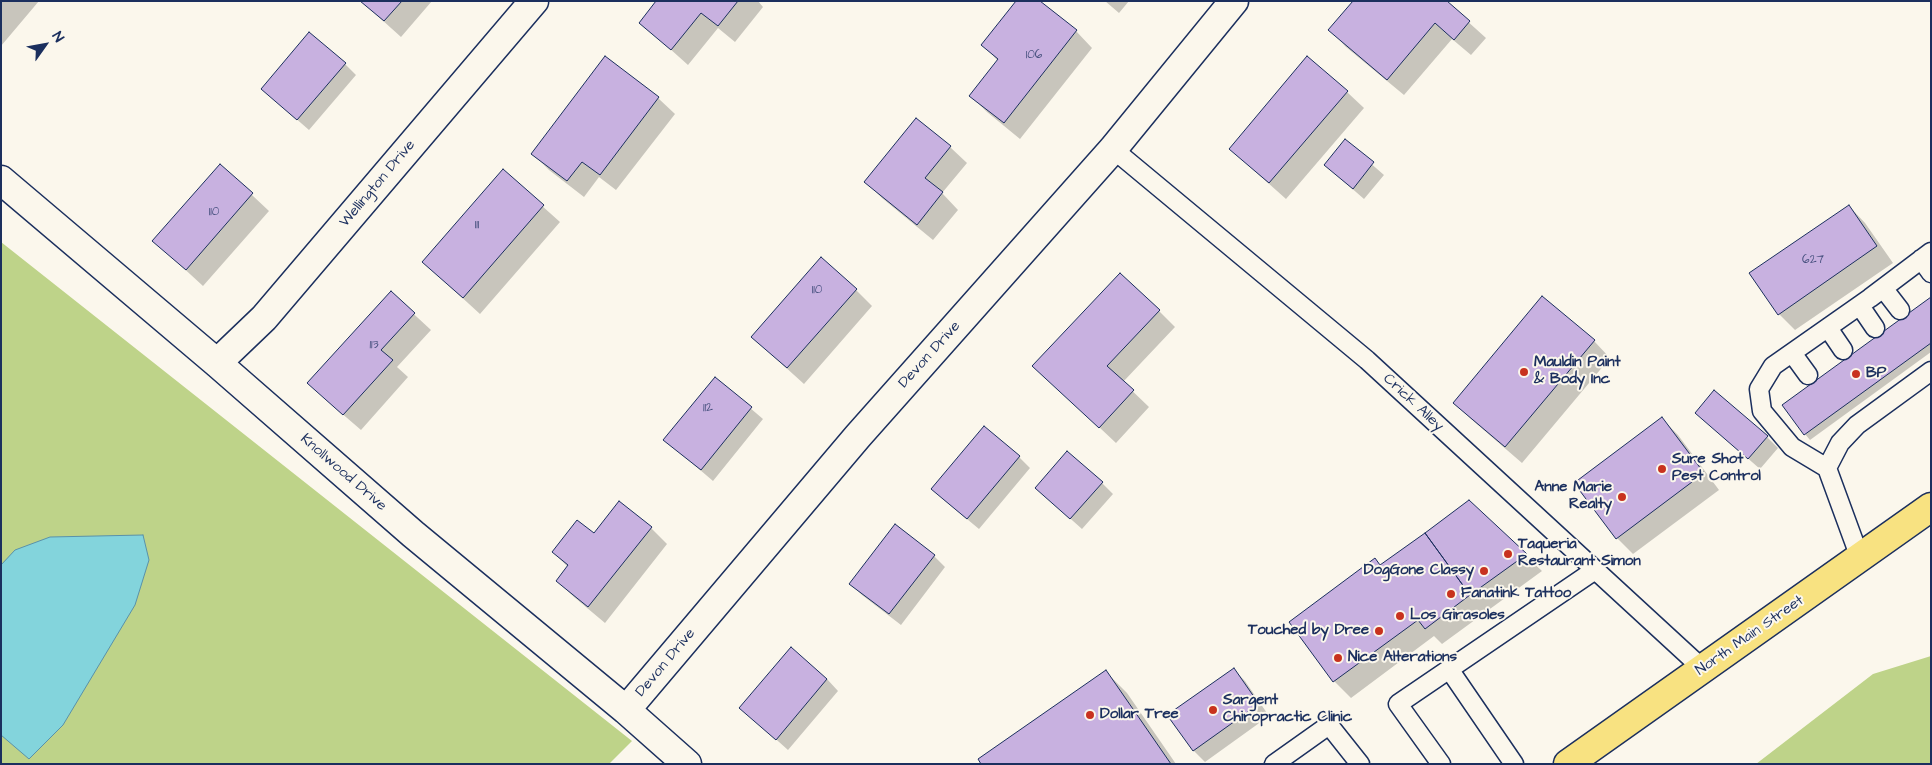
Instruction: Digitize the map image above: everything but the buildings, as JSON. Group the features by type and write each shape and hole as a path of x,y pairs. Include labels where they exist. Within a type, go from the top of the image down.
{"main road":[{"name":"North Main Street","path":"1568,764 1931,507"}],"street":[{"name":"Wellington Drive","path":"217,363 264,318 534,1"},
{"name":"Devon Drive","path":"626,710 858,436 1113,149 1234,1"},
{"name":"Knollwood Drive","path":"1,180 217,363 413,534 626,710 687,764"}],"lane":[{"name":"Crick Alley","path":"1113,149 1367,360 1703,669"},
{"path":"1860,558 1828,468 1792,447 1762,411 1759,389 1773,366 1883,288 1927,261"},
{"path":"1883,288 1900,310"},
{"path":"1860,306 1875,328"},
{"path":"1828,328 1843,350"},
{"path":"1792,353 1808,375"},
{"path":"1828,468 1840,443 1845,426 1857,424 1878,401 1910,376 1931,372"},
{"path":"1441,764 1398,704 1595,570"},
{"path":"1449,669 1514,764"},
{"path":"1274,764 1329,725 1360,764"}],"green space":[{"path":"1,242 632,741 609,764 1,764"},
{"path":"1931,656 1931,764 1756,764 1873,674"}],"water":[{"path":"143,535 149,560 135,605 63,725 29,759 1,735 1,565 15,550 50,537"}],"place":[{"name":"Mauldin Paint & Body Inc","path":"1524,372"},
{"name":"BP","path":"1856,374"},
{"name":"Sure Shot Pest Control","path":"1662,469"},
{"name":"Anne Marie Realty","path":"1622,497"},
{"name":"Taqueria Restaurant Simon","path":"1508,554"},
{"name":"DogGone Classy","path":"1484,571"},
{"name":"Fanatink Tattoo","path":"1451,594"},
{"name":"Los Girasoles","path":"1400,616"},
{"name":"Touched by Dree","path":"1379,631"},
{"name":"Nice Alterations","path":"1338,658"},
{"name":"Sargent Chiropractic Clinic","path":"1213,710"},
{"name":"Dollar Tree","path":"1090,715"}]}
